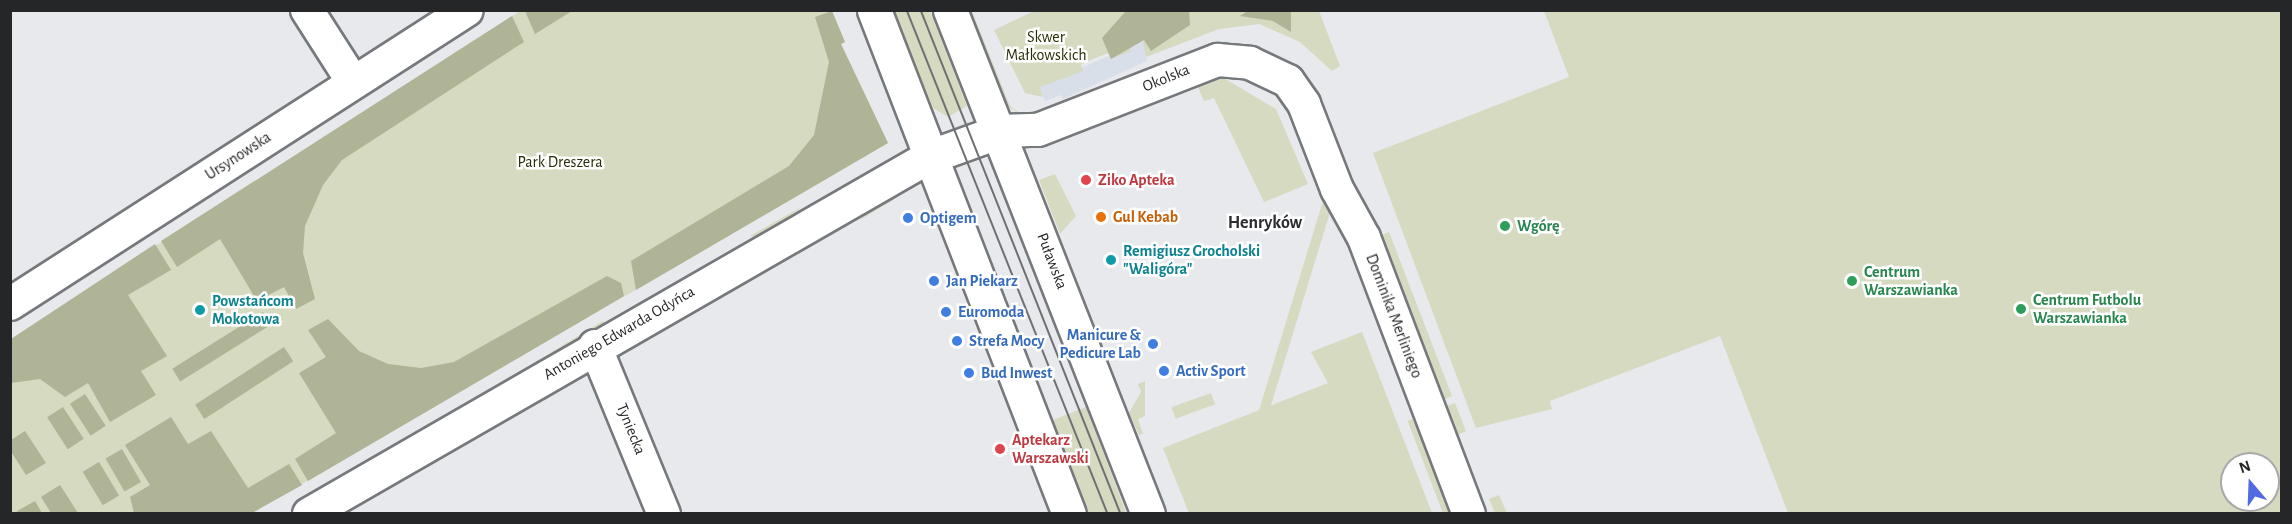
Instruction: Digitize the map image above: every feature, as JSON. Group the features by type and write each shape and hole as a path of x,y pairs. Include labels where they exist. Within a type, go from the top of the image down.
{"main road":[{"path":"874,10 1070,513"},
{"name":"Puławska","path":"950,10 1000,131 1148,513"},
{"path":"931,156 1000,131"}],"street":[{"path":"307,10 353,82"},
{"name":"Ursynowska","path":"10,304 467,10"},
{"name":"Okolska","path":"1000,131 1038,130 1218,60 1250,63 1278,74 1297,92 1312,121"},
{"name":"Dominika Merliniego","path":"1312,121 1364,238 1469,513"},
{"name":"Antoniego Edwarda Odyńca","path":"309,513 596,346 931,156"},
{"name":"Tyniecka","path":"596,346 664,513"}],"shaded area":[{"path":"1144,40 1147,61 1063,99 1061,95 1045,101 1039,87"}],"green space":[{"path":"1249,10 1291,11 1291,32 1273,21 1240,16"},
{"name":"Park Dreszera","path":"520,11 832,11 845,42 841,44 888,143 252,513 11,514 11,339"},
{"path":"525,11 572,11 535,34"},
{"path":"832,11 845,42 841,44 888,143 636,290 631,261 789,166 814,135 829,62 815,17"},
{"path":"893,11 930,11 967,106 948,117 933,108"},
{"path":"967,11 972,11 1010,106 1029,120 1007,106"},
{"name":"Skwer Małkowskich","path":"1034,11 1319,11 1340,66 1332,71 1300,42 1259,24 1219,29 1146,57 1143,40 1129,46 1131,51 1111,59 1108,53 1081,64 1083,71 1040,87 1043,97 1025,93 994,30"},
{"path":"1126,11 1189,11 1190,25 1151,51 1144,40 1111,59 1102,38"},
{"name":"Centrum Warszawianka","path":"1544,11 2281,11 2281,513 1788,513 1720,336 1550,401 1552,409 1476,428 1373,153 1569,77"},
{"path":"512,16 524,42 342,160 323,185 305,226 303,253 315,299 296,309 284,287 257,301 220,239 177,267 161,241"},
{"path":"1235,74 1279,87 1317,162 1310,164 1282,97"},
{"path":"1222,77 1276,109 1308,184 1264,202 1214,98 1204,101 1198,87"},
{"path":"1055,174 1076,216 1060,234 1039,180"},
{"path":"892,193 895,199 860,220 872,207"},
{"path":"1323,201 1333,204 1266,422 1256,419"},
{"path":"801,207 763,238 750,236"},
{"path":"1389,232 1452,396 1435,403 1372,238"},
{"path":"155,244 171,270 128,295 167,356 141,371 156,395 110,422 88,383 65,397 40,379 11,383 11,339"},
{"path":"607,276 621,283 624,296 308,481 295,459 336,433 299,373 326,357 308,330 328,319 359,351 388,364 421,368 454,362"},
{"path":"263,312 271,325 180,381 172,369"},
{"path":"603,321 607,328 545,363 535,362"},
{"path":"1362,332 1432,513 1189,513 1163,448 1328,383 1311,352"},
{"path":"284,347 293,361 204,419 195,405"},
{"path":"1145,381 1145,416 1138,419 1143,434 1139,435 1129,413 1141,392 1138,384"},
{"path":"1211,393 1215,404 1176,419 1172,407"},
{"path":"85,394 106,426 91,436 70,404"},
{"path":"1455,403 1466,431 1455,436 1436,410"},
{"path":"63,407 84,439 68,449 47,417"},
{"path":"1086,407 1126,513 1089,513 1053,420"},
{"path":"171,417 188,444 211,431 248,488 289,464 302,485 252,513 134,513 130,497 150,485 125,445"},
{"path":"1415,418 1452,513 1443,514 1408,421"},
{"path":"25,431 46,463 26,475 10,450 11,440"},
{"path":"122,449 141,482 125,491 106,459"},
{"path":"99,462 119,495 103,505 83,472"},
{"path":"60,485 78,513 51,513 41,497"},
{"path":"1499,495 1507,513 1495,513 1489,499"},
{"path":"35,501 42,513 18,513 17,511"}],"tram line":[{"path":"907,10 1108,514"},
{"path":"921,10 1121,514"}],"place":[{"name":"Ziko Apteka","path":"1086,180"},
{"name":"Gul Kebab","path":"1101,217"},
{"name":"Optigem","path":"908,218"},
{"name":"Wgórę","path":"1505,226"},
{"name":"Remigiusz Grocholski \"Waligóra\"","path":"1111,260"},
{"name":"Jan Piekarz","path":"934,281"},
{"name":"Centrum Warszawianka","path":"1852,281"},
{"name":"Centrum Futbolu Warszawianka","path":"2021,309"},
{"name":"Powstańcom Mokotowa","path":"200,310"},
{"name":"Euromoda","path":"946,312"},
{"name":"Strefa Mocy","path":"957,341"},
{"name":"Manicure & Pedicure Lab","path":"1153,344"},
{"name":"Activ Sport","path":"1164,371"},
{"name":"Bud Inwest","path":"969,373"},
{"name":"Aptekarz Warszawski","path":"1000,449"}],"district":[{"name":"Henryków","path":"1265,223"}]}
